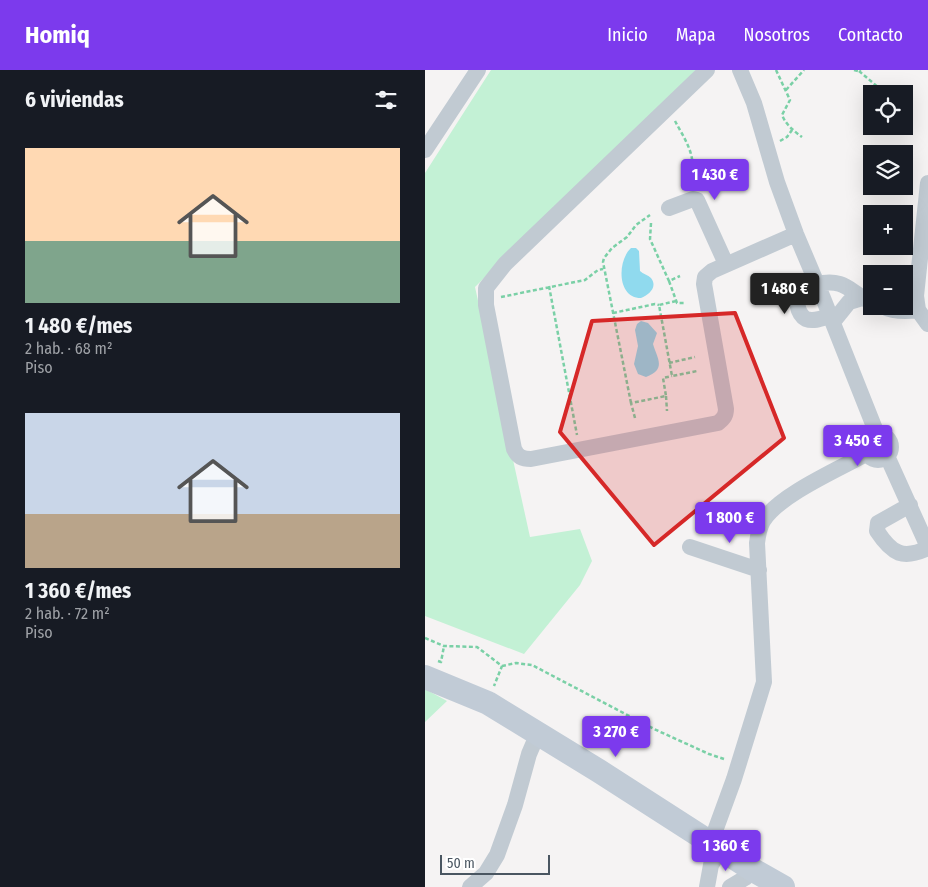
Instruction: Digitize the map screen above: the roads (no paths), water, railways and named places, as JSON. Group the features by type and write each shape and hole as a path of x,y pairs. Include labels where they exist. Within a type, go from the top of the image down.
{"main road":[{"path":"429,668 538,733 753,870 783,887"}],"street":[{"path":"425,150 477,70"},
{"path":"707,70 505,264 486,288 486,305 514,449 518,456 531,459 718,423 725,415 726,409 704,281 708,274 726,264 796,234"},
{"path":"740,70 754,103 775,174 796,234 877,434"},
{"path":"928,183 916,296 918,310 928,324"},
{"path":"669,208 693,199 697,200 726,264"},
{"path":"863,297 850,288 833,282 816,283 801,289 798,295 801,314 806,319 813,320 832,319 849,302 863,300"},
{"path":"913,311 918,310"},
{"path":"877,434 882,435 890,442 890,452 882,459 876,460 866,454 865,447 866,441 871,436 877,434"},
{"path":"707,887 734,779 764,682 758,534 763,522 774,508 804,488 866,454"},
{"path":"887,456 910,505 928,548 911,555 898,553 877,531 878,523 883,519 910,505"},
{"path":"690,547 759,570"},
{"path":"470,887 486,873 497,855 517,797 529,754 538,733"},
{"path":"730,887 745,878 753,870"}],"water":[{"path":"631,248 636,248 639,251 640,271 650,277 654,284 652,290 641,298 627,292 622,278 623,261"},
{"path":"641,321 648,323 657,333 653,344 658,358 658,367 657,370 646,377 638,374 634,364 638,346 635,330 637,324"}]}
